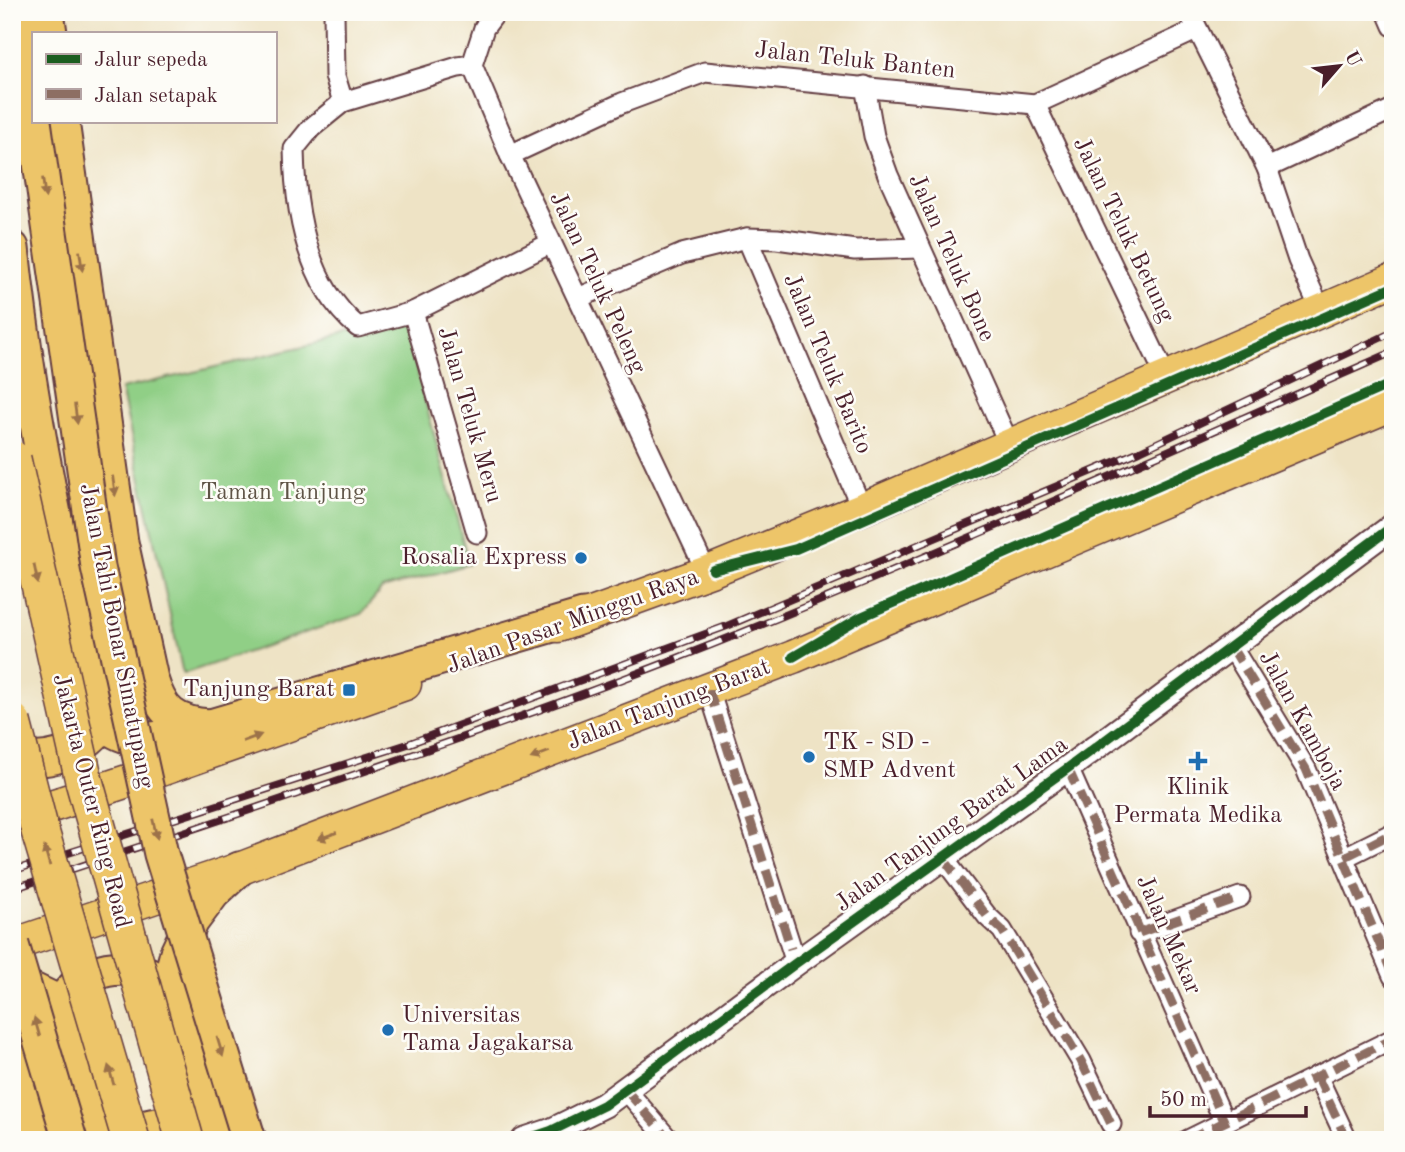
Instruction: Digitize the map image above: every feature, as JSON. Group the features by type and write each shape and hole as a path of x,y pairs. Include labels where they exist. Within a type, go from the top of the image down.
{"highway":[{"name":"Jalan Tahi Bonar Simatupang","path":"34,122 98,567 161,854 247,1140"},
{"path":"62,122 121,542 158,699 166,713 177,720 211,726"},
{"path":"12,248 23,347 69,592 103,723 125,738 140,740 211,726 583,616"},
{"name":"Jakarta Outer Ring Road","path":"12,459 51,647 84,781 185,1140"},
{"path":"88,666 121,542"},
{"path":"12,722 40,831 131,1140"},
{"path":"12,757 41,761 67,754 89,739 103,723"},
{"path":"214,1140 169,987 177,953 192,921 213,893 239,869"},
{"path":"12,945 70,1140"},
{"path":"62,1004 79,983 103,970 117,967 145,972 169,987"},
{"path":"12,980 62,1004 97,1140"},
{"path":"185,1039 247,1140"},
{"path":"12,1046 39,1140"},
{"path":"124,1140 147,1126 163,1124 180,1126 202,1140"}],"main road":[{"name":"Jalan Pasar Minggu Raya","path":"12,819 152,774 712,571 862,509 1393,279"},
{"path":"712,571 796,549 1393,287"},
{"path":"796,656 861,617 1393,383"},
{"name":"Jalan Tanjung Barat","path":"12,945 239,869 796,656 1393,404"}],"street":[{"path":"334,12 335,76 342,102"},
{"path":"496,12 485,28 472,65 342,102 311,128 294,149 295,184 309,254 330,297 356,326 413,312 551,243"},
{"path":"1387,12 1393,26"},
{"path":"1035,104 1193,21 1267,168 1298,260 1321,311"},
{"name":"Jalan Teluk Peleng","path":"472,65 510,156 551,243 712,571"},
{"name":"Jalan Teluk Banten","path":"510,156 622,103 705,72 1035,104"},
{"name":"Jalan Teluk Bone","path":"865,86 874,136 919,248 1009,444"},
{"name":"Jalan Teluk Betung","path":"1035,104 1166,377"},
{"path":"1267,168 1393,109"},
{"path":"578,298 682,254 747,238 855,250 919,248"},
{"name":"Jalan Teluk Barito","path":"747,238 862,509"},
{"name":"Jalan Teluk Meru","path":"413,312 477,533"},
{"name":"Jalan Tanjung Barat Lama","path":"524,1140 580,1118 625,1090 796,962 1068,768 1393,526"},
{"name":"Jalan Kamboja","path":"1231,646 1306,769 1393,976"},
{"path":"709,690 796,962"},
{"name":"Jalan Mekar","path":"1068,768 1224,1121"},
{"path":"1345,857 1393,833"},
{"path":"943,858 987,916 1002,930 1081,1061 1111,1124"},
{"path":"1139,933 1240,897"},
{"path":"1188,1140 1393,1039"},
{"path":"1317,1076 1347,1140"},
{"path":"625,1090 669,1140"}],"green space":[{"name":"Taman Tanjung","path":"407,322 405,326 469,564 382,589 361,614 183,674 121,389"}],"railway":[{"path":"12,871 408,744 727,626 1140,451 1393,332"},
{"path":"12,889 376,767 647,670 901,567 1393,352"}],"marked path":[{"path":"1231,646 1306,769 1393,976"},
{"path":"709,690 791,949"},
{"path":"1068,768 1224,1121"},
{"path":"1345,857 1393,833"},
{"path":"943,858 987,916 1002,930 1081,1061 1111,1124"},
{"path":"1139,933 1240,897"},
{"path":"1188,1140 1393,1039"},
{"path":"1317,1076 1347,1140"},
{"path":"626,1090 669,1140"}],"cycle path":[{"path":"713,570 796,549 1393,287"},
{"path":"793,657 861,617 1393,383"},
{"path":"524,1140 551,1131 604,1105 1068,768 1393,526"}],"place":[{"name":"Rosalia Express","path":"581,558"},
{"name":"Tanjung Barat","path":"349,690"},
{"name":"TK - SD - SMP Advent","path":"809,757"},
{"name":"Klinik Permata Medika","path":"1198,761"},
{"name":"Universitas Tama Jagakarsa","path":"388,1030"}]}
